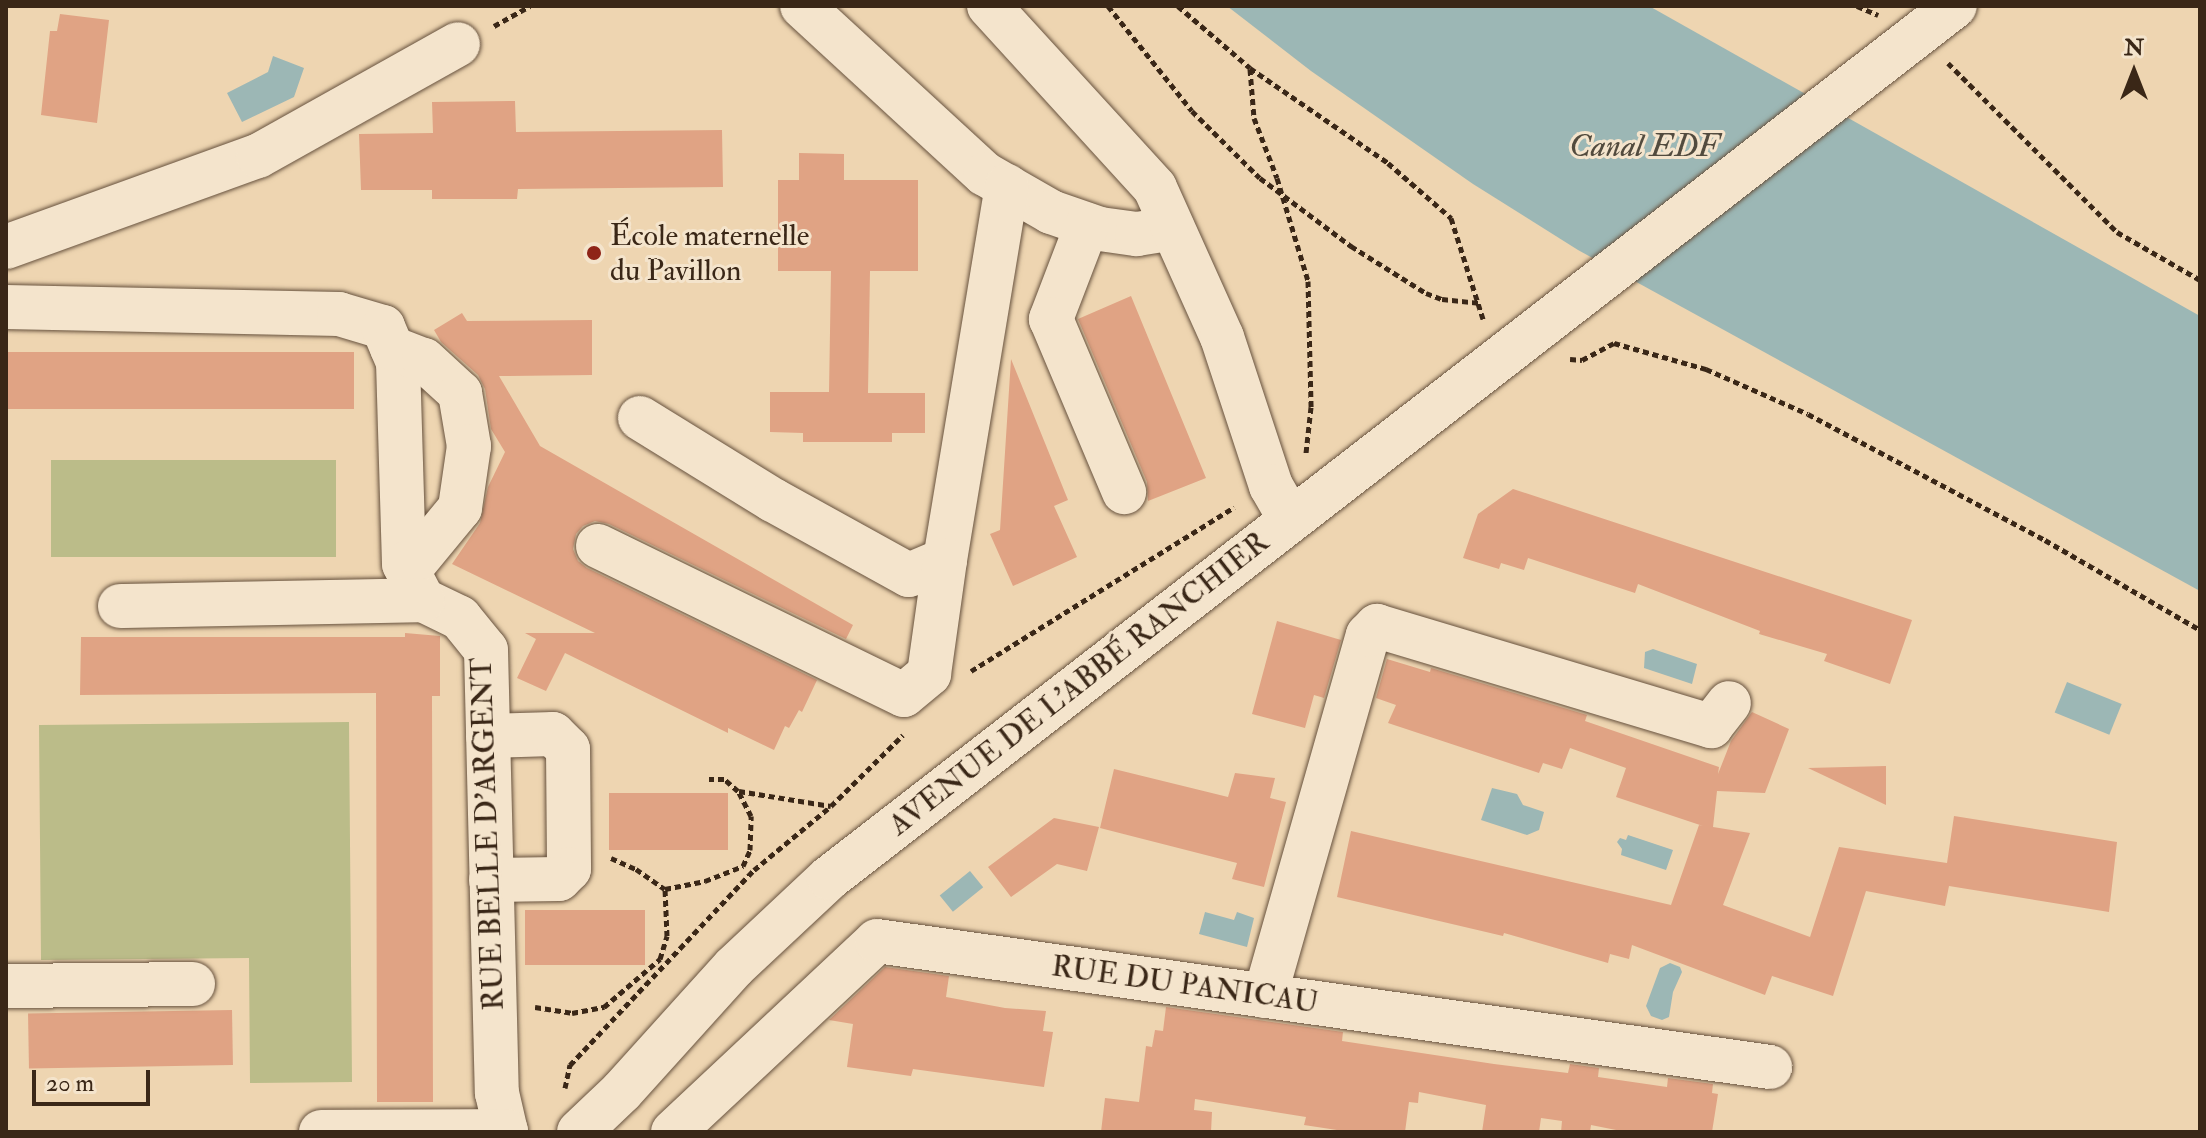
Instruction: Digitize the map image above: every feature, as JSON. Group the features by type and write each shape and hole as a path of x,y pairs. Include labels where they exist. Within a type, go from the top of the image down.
{"street":[{"path":"802,6 985,174 1051,212 1087,225 1137,234 1173,228"},
{"path":"989,6 1155,188 1222,337 1271,486 1290,519"},
{"name":"AVENUE DE L'ABBÉ RANCHIER","path":"582,1121 622,1091 734,967 829,878 1955,6"},
{"path":"6,247 258,156 458,44"},
{"path":"598,546 904,695 929,674 1007,186"},
{"path":"1087,225 1051,319 1124,492"},
{"path":"6,307 339,314 383,327 398,362 404,564 415,586"},
{"path":"392,348 424,360 460,393 469,446 460,508 415,586"},
{"path":"640,418 773,500 909,575 945,560"},
{"path":"120,606 415,586"},
{"name":"RUE BELLE D'ARGENT","path":"415,586 460,618 486,650 497,1093 506,1131"},
{"path":"1265,996 1368,635 1377,626 1711,726 1729,703"},
{"path":"488,736 553,734 568,749 569,869 559,879 491,880"},
{"name":"RUE DU PANICAU","path":"673,1132 877,941 1770,1067"},
{"path":"6,986 193,984"},
{"path":"622,1091 653,1132"},
{"path":"321,1132 506,1131"}],"path":[{"path":"1108,6 1192,111 1283,195 1426,293 1442,299 1479,303"},
{"path":"1178,6 1250,68 1388,163 1451,218 1497,360 1582,360 1614,343 1706,369 1836,429 2045,540 2200,630"},
{"path":"1920,35 2117,232 2200,280"},
{"path":"1250,68 1254,118 1283,195 1308,281 1311,407 1305,465"},
{"path":"961,677 1246,500"},
{"path":"582,1121 563,1085 570,1065 754,870 831,806 909,730"},
{"path":"569,860 614,858 665,889 705,881 743,866 750,850 751,816 738,791 724,779 709,779"},
{"path":"738,791 831,806"},
{"path":"532,1006 572,1013 604,1007 627,989 660,959 667,936 665,889"}],"green space":[{"path":"51,460 336,460 336,557 51,557"},
{"path":"349,722 352,1082 250,1083 249,958 41,960 39,725"}],"water":[{"name":"Canal EDF","path":"1227,6 1649,6 2200,316 2200,591 1578,250 1473,184 1311,71"},
{"path":"273,56 304,68 294,97 242,122 227,93 268,72"},
{"path":"1653,649 1697,664 1692,684 1644,668 1645,652"},
{"path":"2067,682 2122,704 2109,735 2055,713"},
{"path":"1492,788 1517,794 1523,805 1544,812 1539,830 1527,835 1481,820"},
{"path":"1628,835 1673,850 1666,870 1621,855 1622,849 1617,842 1620,838 1626,840"},
{"path":"970,871 983,887 953,912 940,896"},
{"path":"1205,912 1234,920 1237,912 1254,918 1247,947 1199,934"},
{"path":"1670,963 1680,967 1682,972 1673,992 1669,1017 1662,1020 1651,1016 1646,1006 1660,968"}],"building":[{"path":"60,14 109,20 97,123 41,115 50,31 57,31"},
{"path":"515,101 516,132 722,130 723,187 518,189 517,199 432,199 432,190 361,190 359,134 433,133 432,102"},
{"path":"799,153 844,154 844,180 918,180 918,271 870,271 868,393 925,393 925,433 892,433 892,442 803,442 803,433 770,432 770,392 829,392 831,271 778,271 778,180 799,180"},
{"path":"1131,296 1206,478 1148,501 1147,482 1078,319"},
{"path":"462,313 467,321 592,320 592,375 499,376 540,446 853,625 846,639 609,524 595,521 583,526 576,534 573,549 578,561 587,568 817,680 802,712 799,710 789,728 785,726 774,750 728,728 728,733 565,653 546,691 517,678 536,639 525,633 595,633 452,564 480,523 488,487 505,452 491,429 485,389 478,375 441,342 434,330"},
{"path":"6,352 354,352 354,409 6,409"},
{"path":"1011,359 1068,500 1054,506 1077,557 1013,586 990,534 1000,530"},
{"path":"1513,489 1912,620 1890,684 1824,661 1827,654 1759,634 1760,631 1638,584 1635,593 1528,558 1524,570 1501,563 1499,569 1463,558 1478,514"},
{"path":"1277,621 1341,640 1324,698 1314,695 1305,728 1252,714"},
{"path":"405,633 440,636 440,696 432,696 433,1102 377,1102 376,693 80,695 81,637 405,637"},
{"path":"1387,659 1430,672 1431,668 1587,715 1585,721 1719,767 1718,774 1731,741 1752,712 1789,729 1765,793 1717,791 1713,827 1750,833 1723,905 1810,937 1839,847 1947,863 1954,816 2117,842 2109,912 1949,886 1945,906 1866,891 1833,996 1772,976 1765,995 1632,945 1629,959 1610,954 1608,963 1504,933 1503,936 1337,897 1351,831 1671,905 1699,825 1703,826 1616,797 1626,768 1570,748 1562,769 1543,763 1539,773 1388,723 1396,705 1376,698"},
{"path":"1886,766 1886,805 1808,768"},
{"path":"1114,769 1228,797 1235,773 1275,778 1270,798 1286,802 1264,887 1232,879 1237,863 1100,828"},
{"path":"609,793 728,793 728,850 609,850"},
{"path":"1054,818 1099,827 1087,871 1057,864 1011,897 988,867"},
{"path":"525,910 645,910 645,965 525,965"},
{"path":"885,967 949,976 946,997 1005,1008 1046,1011 1043,1031 1053,1032 1044,1087 913,1069 911,1076 847,1067 853,1024 829,1020"},
{"path":"1166,1007 1343,1032 1342,1041 1494,1064 1568,1073 1570,1064 1599,1068 1598,1077 1667,1087 1668,1078 1713,1084 1712,1093 1718,1094 1712,1132 1626,1132 1591,1125 1590,1132 1561,1132 1562,1121 1541,1118 1539,1132 1482,1132 1486,1105 1419,1092 1418,1103 1409,1102 1405,1132 1350,1132 1304,1125 1306,1117 1195,1099 1194,1110 1212,1112 1211,1132 1101,1132 1105,1098 1139,1102 1146,1046 1152,1047 1155,1030 1163,1031"},
{"path":"232,1010 233,1065 29,1069 28,1014"}],"place":[{"name":"École maternelle du Pavillon","path":"594,253"}]}
